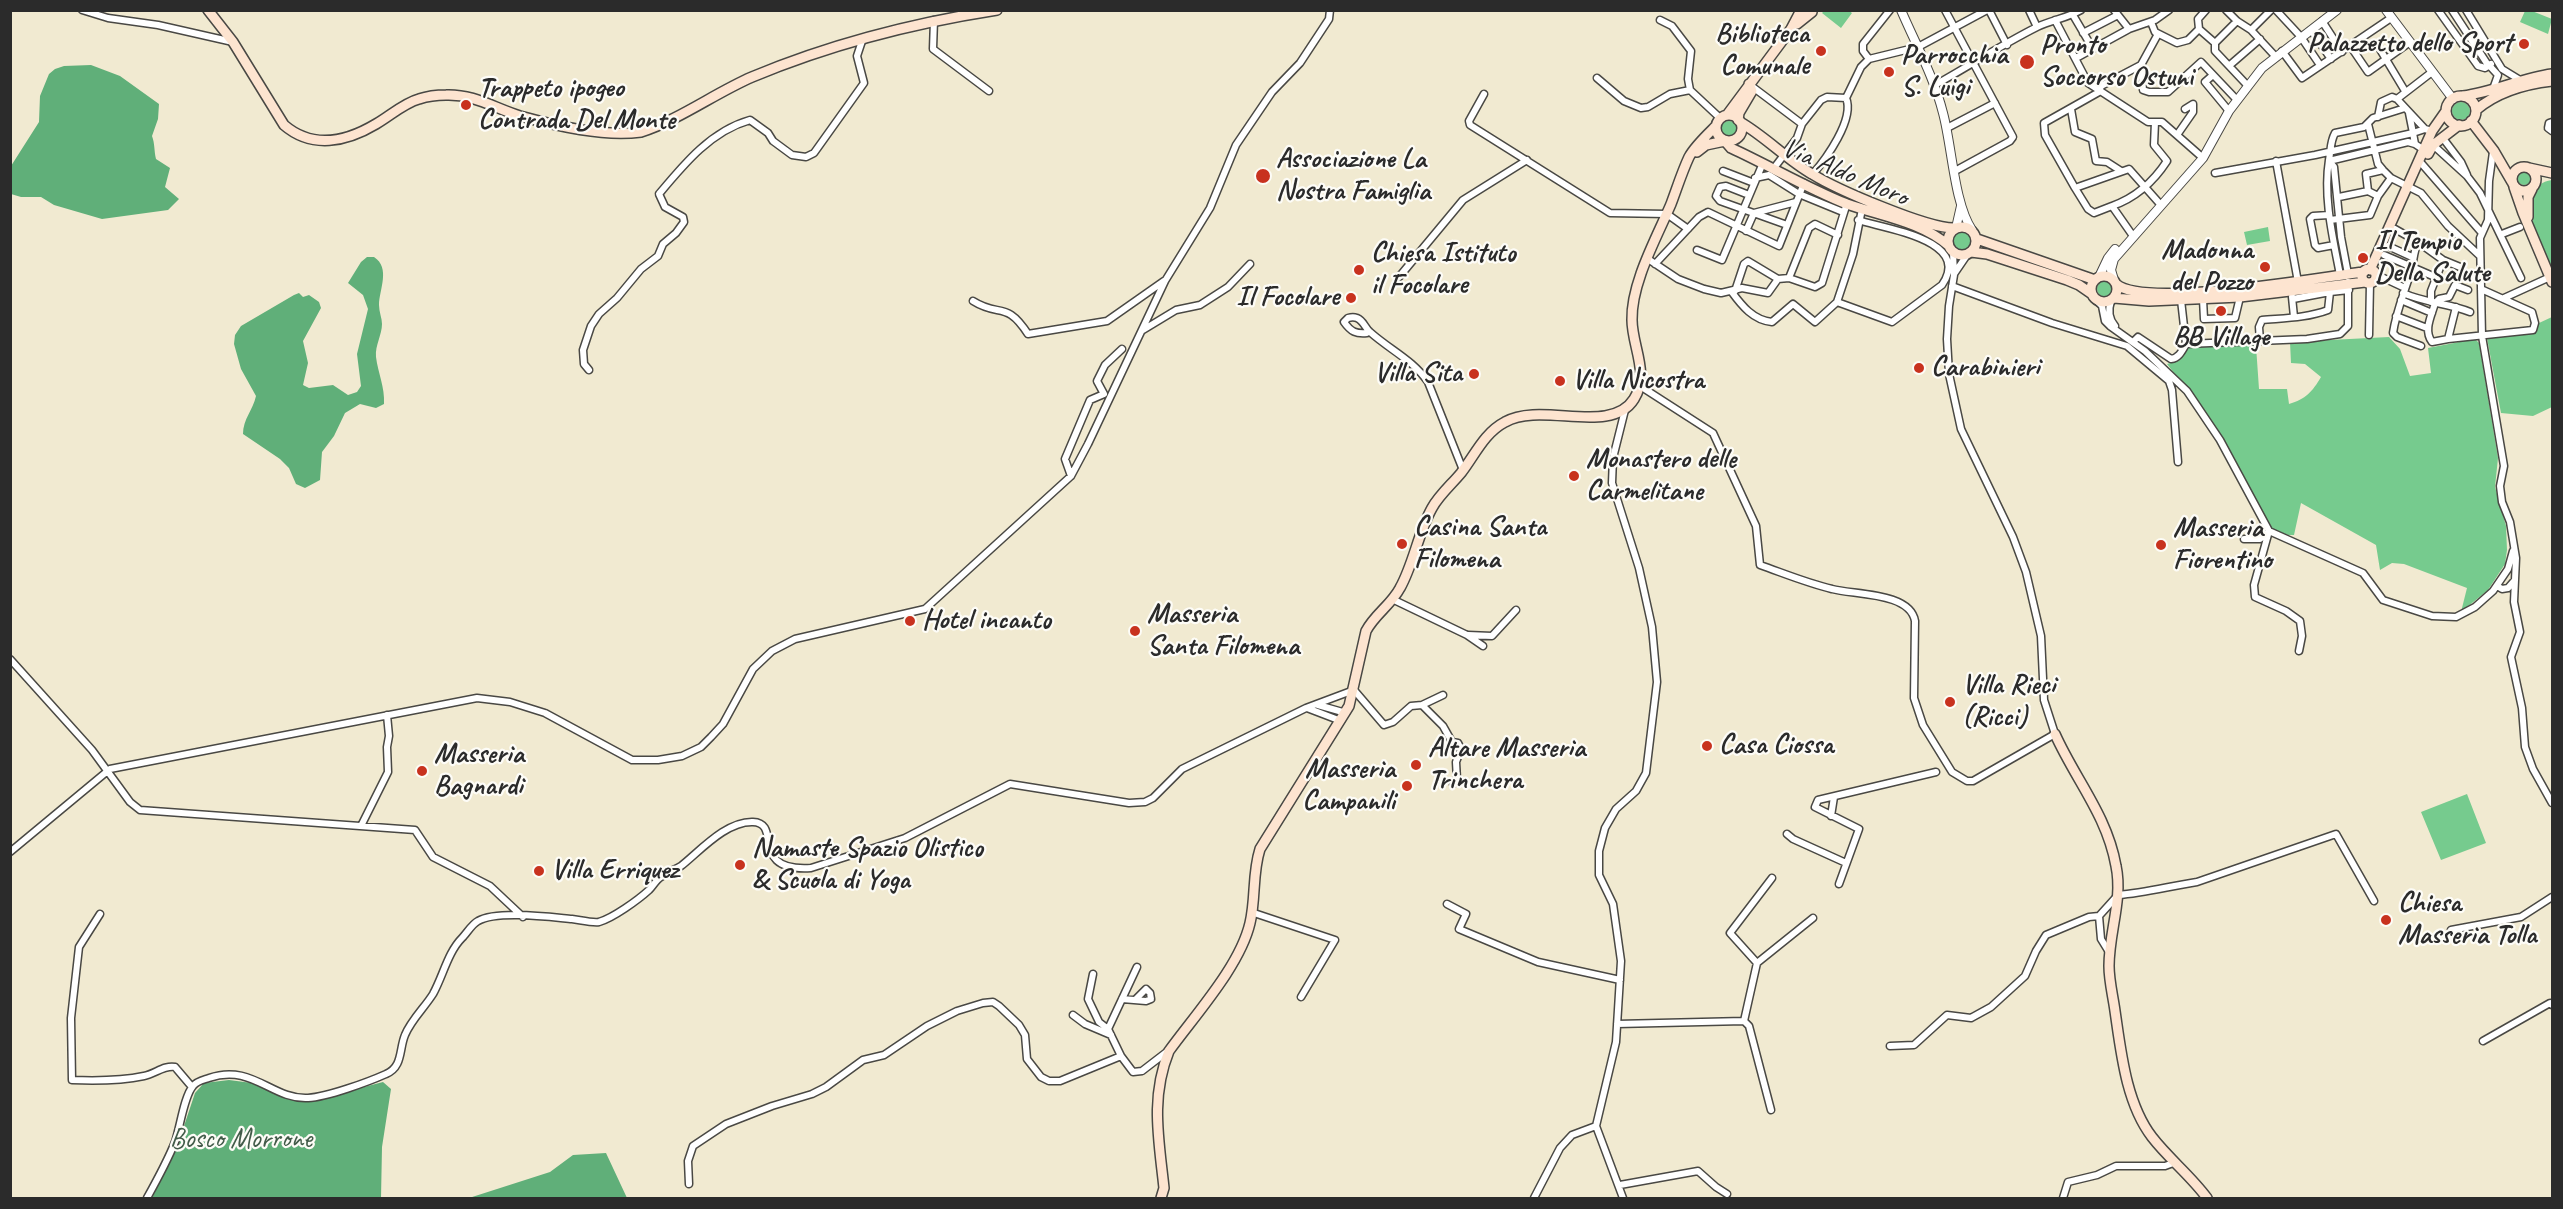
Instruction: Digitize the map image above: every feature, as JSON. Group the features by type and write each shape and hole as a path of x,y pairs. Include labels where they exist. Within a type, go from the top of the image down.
{"main road":[{"path":"208,10 232,42 284,124 292,132 317,141 340,140 419,99 447,95 479,99 518,115 588,130 628,134 641,132 750,78 864,38 934,20 998,10"},
{"path":"1161,1198 1164,1188 1156,1112 1157,1089 1169,1051 1235,960 1245,940 1251,912 1254,866 1260,849 1343,717 1354,690 1366,631 1372,620 1400,588 1432,507 1463,470 1490,432 1506,420 1543,414 1600,418 1625,410 1634,400 1640,387 1640,358 1633,336 1634,301 1652,261 1690,155 1749,84 1791,29 1801,10"},
{"path":"1791,29 1812,11"},
{"path":"2346,281 2298,282 2239,289 2145,293 2128,291 2107,276 2097,279 1977,239 1972,230 1964,226 1955,228 1949,234 1951,249 1987,254 2067,280 2079,285 2102,303 2112,300 2149,301 2292,295 2370,277 2386,251 2422,164 2428,148 2429,130 2446,111 2452,99 2493,90 2520,80 2553,74"},
{"path":"2370,277 2428,148 2459,125 2471,121 2476,110 2486,101 2506,92 2553,81"},
{"path":"1686,165 1698,151 1706,146 1737,138 1742,131 1739,112 1752,91 1749,84"},
{"path":"2463,96 2472,101 2476,110"},
{"path":"2446,111 2452,122 2459,125"},
{"path":"1721,120 1739,121"},
{"path":"1721,120 1717,134 1725,141"},
{"name":"Via Aldo Moro","path":"1739,121 1812,175 1935,226 1955,228"},
{"path":"2471,121 2494,151 2513,185 2523,213 2524,224 2551,280"},
{"name":"Via Aldo Moro","path":"1725,141 1731,147 1804,183 1845,207 1862,209 1912,231 1932,233 1951,249"},
{"path":"2494,151 2511,164 2553,175"},
{"path":"2513,185 2514,172 2526,167"},
{"path":"2524,224 2535,173 2526,167"},
{"path":"2513,185 2525,192 2553,175"},
{"path":"1969,253 1977,239"},
{"path":"2093,296 2091,287 2097,279"},
{"path":"2112,300 2117,292 2115,282"},
{"path":"2055,734 2090,794 2113,848 2117,868 2118,896 2109,952 2109,972 2122,1056 2134,1100 2152,1137 2207,1198"}],"street":[{"path":"82,10 125,22 158,25 232,42"},
{"path":"10,852 107,771 477,698 510,702 545,713 632,760 658,760 681,756 702,747 723,723 753,669 771,651 795,639 925,609 1071,476 1165,281 1210,208 1240,137 1272,92 1300,63 1329,19 1330,10"},
{"path":"1869,59 1863,51 1863,44 1890,10"},
{"path":"1901,10 1935,85 1947,128 1961,202 1972,230"},
{"path":"1945,10 2013,137 2010,141 1955,171"},
{"path":"1812,175 1837,140 1849,110 1846,98 1861,67 1869,59 1918,47 1988,10 2007,45"},
{"path":"2029,10 2037,27"},
{"path":"2062,10 2070,16 2092,49"},
{"path":"1935,85 2037,27 2081,10"},
{"path":"2076,58 2129,29 2151,22 2169,10"},
{"path":"2205,10 2198,19 2199,29 2215,43"},
{"path":"2238,10 2231,16 2215,43 2215,51 2247,85"},
{"path":"2251,30 2271,10"},
{"path":"2276,10 2301,37 2320,65"},
{"path":"2386,10 2452,99"},
{"path":"2438,10 2478,66 2485,68 2496,61"},
{"path":"2452,10 2489,66 2498,75 2493,90"},
{"path":"2466,10 2502,69 2520,80"},
{"path":"2115,282 2111,264 2150,211 2159,205 2203,158 2229,111 2247,85 2279,54 2335,11"},
{"path":"2083,33 2116,13 2129,29"},
{"path":"2231,16 2279,54 2302,78 2391,18"},
{"path":"934,20 933,49 989,92"},
{"path":"1660,20 1672,26 1691,51 1688,79 1690,90 1721,120"},
{"path":"2055,20 2088,83 2148,122 2162,122 2203,158"},
{"path":"2322,21 2342,52"},
{"path":"2151,22 2155,32 2177,43 2188,40 2199,29"},
{"path":"2311,30 2331,59"},
{"path":"2155,122 2154,145 2167,161 2145,186 2123,202 2094,213 2088,209 2074,188 2045,135 2044,123 2099,92 2102,86 2141,65 2158,34"},
{"path":"589,370 584,364 583,350 591,326 599,314 617,298 641,269 658,256 663,244 676,233 684,222 683,217 665,207 659,194 663,188 714,136 750,120 792,155 806,157 814,153 864,83 857,56 864,38"},
{"path":"2230,65 2260,39"},
{"path":"2350,47 2368,72 2410,42"},
{"path":"2378,46 2405,91"},
{"path":"2141,65 2143,90 2168,92 2201,62 2237,100"},
{"path":"2397,99 2432,72"},
{"path":"2213,75 2205,82 2229,111"},
{"path":"1596,78 1624,101 1641,108 1648,107 1670,94 1690,90"},
{"path":"1749,84 1802,124"},
{"path":"1484,94 1469,123 1610,213 1667,214 1688,229"},
{"path":"2378,117 2380,102 2392,97 2397,99 2429,130"},
{"path":"1774,168 1797,138 1802,124 1821,100 1846,98"},
{"path":"1947,128 1995,103"},
{"path":"2177,135 2193,112 2193,104 2185,109"},
{"path":"2071,109 2075,132 2092,139 2096,161 2107,162 2121,171"},
{"path":"2346,281 2334,245 2330,218 2326,170 2331,140 2335,133 2368,124 2373,118 2407,111"},
{"path":"2407,111 2415,144"},
{"path":"2553,122 2549,123 2548,128 2553,131"},
{"path":"2368,124 2378,164 2383,170 2391,178 2421,193 2459,237 2480,256"},
{"path":"2216,173 2429,130"},
{"path":"2442,137 2480,193 2522,278"},
{"path":"2329,161 2409,142 2428,148 2468,176"},
{"path":"2494,151 2489,181 2488,220 2482,233 2480,256 2482,336 2504,466 2500,486 2502,502 2510,522 2514,548 2512,569 2515,580 2514,602 2520,632 2511,657 2522,708 2523,733 2534,769 2553,803"},
{"path":"1399,277 1463,200 1527,160"},
{"path":"2276,161 2298,282"},
{"path":"2186,344 2307,339 2340,334 2348,326 2338,197 2334,167 2329,161"},
{"path":"1697,250 1722,261 1763,163"},
{"path":"2422,164 2482,233"},
{"path":"2074,188 2130,169 2159,205"},
{"path":"2368,191 2366,174 2383,170"},
{"name":"Via Aldo Moro","path":"1723,171 1754,181 1769,175 1798,194 1845,207"},
{"path":"2334,245 2318,248 2315,245 2310,219 2313,216 2340,219 2370,215 2378,196 2391,178"},
{"path":"2474,184 2489,181"},
{"path":"1778,279 1768,293 1742,288 1720,292 1704,289 1678,279 1652,261 1699,217 1708,212 1779,246 1804,183"},
{"path":"1749,195 1726,186 1720,187 1716,196 1720,201 1787,225"},
{"path":"2338,197 2368,191 2378,196"},
{"path":"1754,213 1796,202"},
{"path":"1955,228 1961,202"},
{"path":"2112,206 2132,234"},
{"path":"1733,291 1744,264 1748,261 1778,279 1789,278 1815,287 1822,283 1845,207"},
{"path":"1733,291 1746,311 1764,321 1773,322 1793,304 1815,322 1837,302 1853,254 1862,209"},
{"path":"1746,231 1754,213"},
{"name":"Via Aldo Moro","path":"1837,302 1892,322 1942,285 1945,280 1948,264 1945,251 1912,231 1858,220"},
{"path":"1789,278 1809,228 1815,224 1820,225 1838,235"},
{"path":"2502,234 2524,224"},
{"path":"2395,230 2418,242 2443,260 2460,267"},
{"path":"2097,279 2108,258 2132,234"},
{"path":"2418,242 2396,316 2394,336 2421,346"},
{"path":"1640,387 1713,433 1756,526 1760,565 1833,590 1883,598 1902,604 1911,611 1914,621 1916,704 1923,725 1957,776 1973,781 2055,734 2044,700 2040,636 2026,572 2013,537 1967,444 1949,374 1948,306 1954,275 1951,249"},
{"path":"2386,251 2412,257"},
{"path":"2386,251 2412,267 2436,277"},
{"path":"1954,275 1969,253"},
{"path":"2443,260 2431,291 2432,313 2427,328 2432,342 2533,330 2535,323 2532,312 2481,289"},
{"path":"1143,330 1176,310 1200,305 1228,287 1250,264"},
{"path":"2369,335 2370,277 2391,282 2403,294 2432,313"},
{"path":"2504,298 2551,280"},
{"path":"973,301 984,308 1004,309 1018,319 1028,334 1107,321 1165,281"},
{"path":"2294,317 2292,295 2330,292 2346,281"},
{"path":"2433,302 2449,297 2455,285 2468,290"},
{"path":"1952,286 2052,323 2127,346 2169,381 2172,390 2178,462"},
{"path":"2260,341 2259,327 2262,320 2294,317 2328,310 2330,292"},
{"path":"2403,294 2423,302 2433,302 2470,312"},
{"path":"2093,296 2102,306 2105,321 2168,370 2187,391 2220,440 2270,531 2363,573 2383,600 2432,616 2456,617 2475,607 2512,569"},
{"path":"2203,299 2204,319 2235,318 2240,297"},
{"path":"2112,300 2109,308 2111,321 2121,333"},
{"path":"2133,342 2138,337 2171,359 2175,359 2186,344 2181,300"},
{"path":"2448,339 2456,307"},
{"path":"2396,316 2427,328"},
{"path":"1368,331 1412,362 1428,382 1463,470"},
{"path":"1071,476 1065,459 1090,400 1104,394 1097,381 1105,365 1122,349"},
{"path":"1623,1198 1596,1126 1616,1042 1621,961 1613,904 1599,875 1599,851 1605,828 1616,809 1636,791 1646,773 1657,682 1652,627 1639,568 1612,483 1612,458 1625,410"},
{"path":"2244,539 2260,539 2270,531"},
{"path":"2270,531 2254,585 2255,597 2286,611 2300,621 2302,636 2299,651"},
{"path":"2497,586 2502,589 2508,588 2515,580"},
{"path":"1392,599 1467,635 1483,646"},
{"path":"1467,635 1491,636 1516,610"},
{"path":"10,659 92,750 130,802 140,810 415,830 433,857 490,886 523,917"},
{"path":"147,1198 175,1140 192,1087 199,1081 216,1075 237,1074 255,1079 288,1094 308,1098 389,1073 400,1060 405,1035 433,993 458,942 477,921 495,916 599,922 634,903 660,878 681,866 711,840 745,822 756,822 762,825 767,832 772,856 776,862 794,869 810,868 905,838 1010,784 1129,804 1145,802 1153,798 1182,769 1306,708 1354,690 1384,725 1393,722 1411,706 1422,705 1443,695"},
{"path":"1317,705 1343,717"},
{"path":"1422,705 1443,726 1452,742 1458,742 1461,749 1456,762 1457,780 1453,784"},
{"path":"1306,708 1327,717 1343,717"},
{"path":"361,826 388,772 387,715"},
{"path":"1327,717 1331,737"},
{"path":"1839,884 1859,829 1815,807 1818,800 1936,772"},
{"path":"1830,816 1834,797"},
{"path":"1787,834 1793,839 1846,863"},
{"path":"1890,1046 1914,1045 1947,1015 1971,1018 1991,1007 2025,976 2046,935 2089,917 2099,916 2118,896 2149,893 2197,882 2336,834 2374,901"},
{"path":"1757,963 1730,933 1772,878"},
{"path":"2451,930 2521,917 2553,897"},
{"path":"1448,904 1466,914 1459,929 1538,963 1620,980"},
{"path":"1251,912 1335,940 1301,998"},
{"path":"100,914 79,947 71,1018 72,1080 103,1081 145,1076 170,1066 176,1067 192,1087"},
{"path":"2099,916 2102,939 2109,952"},
{"path":"1744,1020 1757,963 1813,918"},
{"path":"1110,1032 1137,967"},
{"path":"1093,974 1088,999 1099,1022 1110,1032 1121,1056 1133,1072 1142,1071 1169,1051"},
{"path":"1122,999 1135,1000"},
{"path":"689,1184 688,1161 693,1146 726,1124 772,1106 812,1094 826,1087 863,1060 884,1055 927,1026 957,1011 983,1003 993,1002 1019,1025 1025,1035 1028,1059 1041,1077 1049,1081 1060,1082 1121,1056"},
{"path":"2483,1041 2550,1003 2553,1005"},
{"path":"1073,1016 1085,1024 1110,1032"},
{"path":"1617,1024 1744,1020"},
{"path":"1744,1020 1749,1026 1771,1110"},
{"path":"1534,1198 1560,1148 1572,1135 1596,1126"},
{"path":"2063,1198 2068,1182 2097,1175 2116,1166 2165,1166 2176,1162"},
{"path":"1620,1185 1698,1171 1727,1194"}],"green space":[{"path":"1848,10 1852,13 1841,28 1822,13 1824,11"},
{"path":"2525,11 2532,11 2552,19 2548,34 2520,22"},
{"path":"91,65 120,76 159,104 158,119 152,136 155,156 170,168 165,187 179,199 168,210 102,219 54,205 41,197 21,197 11,194 11,166 39,122 40,96 49,74 64,66"},
{"path":"2461,102 2469,107 2470,111 2465,119 2461,120 2453,115 2452,111 2457,103"},
{"path":"1726,121 1732,121 1737,129 1735,135 1726,137 1721,132 1721,126"},
{"path":"2521,171 2527,171 2531,178 2527,185 2521,185 2517,181 2517,175"},
{"path":"2552,180 2552,274 2537,236 2531,206 2533,194 2540,185"},
{"path":"2268,227 2270,241 2247,245 2244,232"},
{"path":"1962,231 1969,234 1972,241 1969,248 1962,251 1955,248 1952,241 1955,234"},
{"path":"367,257 374,257 379,262 383,273 379,305 382,328 376,357 384,404 376,408 360,404 345,413 334,436 322,452 320,480 305,488 296,484 289,468 280,459 243,434 256,396 241,369 234,344 235,335 241,326 294,295 299,293 303,297 309,295 319,302 321,308 303,341 308,363 303,385 309,388 333,385 348,395 357,392 361,386 357,354 368,309 363,295 348,283 361,262"},
{"path":"2102,281 2108,281 2113,289 2111,295 2102,297 2097,292 2097,286"},
{"path":"2552,317 2552,407 2533,416 2501,413 2487,338 2534,330 2539,323"},
{"path":"2389,337 2400,349 2410,376 2431,373 2428,348 2475,339 2479,343 2498,458 2495,487 2506,526 2507,550 2505,564 2488,590 2461,612 2467,588 2404,564 2392,563 2380,570 2376,545 2301,503 2294,535 2272,529 2209,418 2167,364 2180,360 2186,347 2253,343 2256,346 2259,389 2287,389 2289,404 2308,394 2321,377 2305,364 2291,363 2290,342"},
{"path":"2467,794 2486,843 2441,860 2421,812"},
{"name":"Bosco Morrone","path":"229,1080 252,1083 307,1102 383,1082 391,1089 382,1147 381,1198 152,1198 178,1144 195,1093 204,1083"},
{"path":"606,1153 627,1198 469,1198 550,1172 573,1155"}],"place":[{"name":"Palazzetto dello Sport","path":"2524,44"},
{"name":"Biblioteca Comunale","path":"1821,51"},
{"name":"Pronto Soccorso Ostuni","path":"2027,62"},
{"name":"Parrocchia S. Luigi","path":"1889,72"},
{"name":"Trappeto ipogeo Contrada Del Monte","path":"466,105"},
{"name":"Associazione La Nostra Famiglia","path":"1263,176"},
{"name":"Il Tempio Della Salute","path":"2363,258"},
{"name":"Madonna del Pozzo","path":"2265,267"},
{"name":"Chiesa Istituto il Focolare","path":"1359,270"},
{"name":"Il Focolare","path":"1351,298"},
{"name":"BB Village","path":"2221,311"},
{"name":"Carabinieri","path":"1919,368"},
{"name":"Villa Sita","path":"1474,374"},
{"name":"Villa Nicostra","path":"1560,381"},
{"name":"Monastero delle Carmelitane","path":"1574,476"},
{"name":"Casina Santa Filomena","path":"1402,544"},
{"name":"Masseria Fiorentino","path":"2161,545"},
{"name":"Hotel incanto","path":"910,621"},
{"name":"Masseria Santa Filomena","path":"1135,631"},
{"name":"Villa Rieci (Ricci)","path":"1950,702"},
{"name":"Casa Ciossa","path":"1707,746"},
{"name":"Altare Masseria Trinchera","path":"1416,765"},
{"name":"Masseria Bagnardi","path":"422,771"},
{"name":"Masseria Campanili","path":"1407,786"},
{"name":"Namaste Spazio Olistico & Scuola di Yoga","path":"740,865"},
{"name":"Villa Erriquez","path":"539,871"},
{"name":"Chiesa Masseria Tolla","path":"2386,920"}]}
